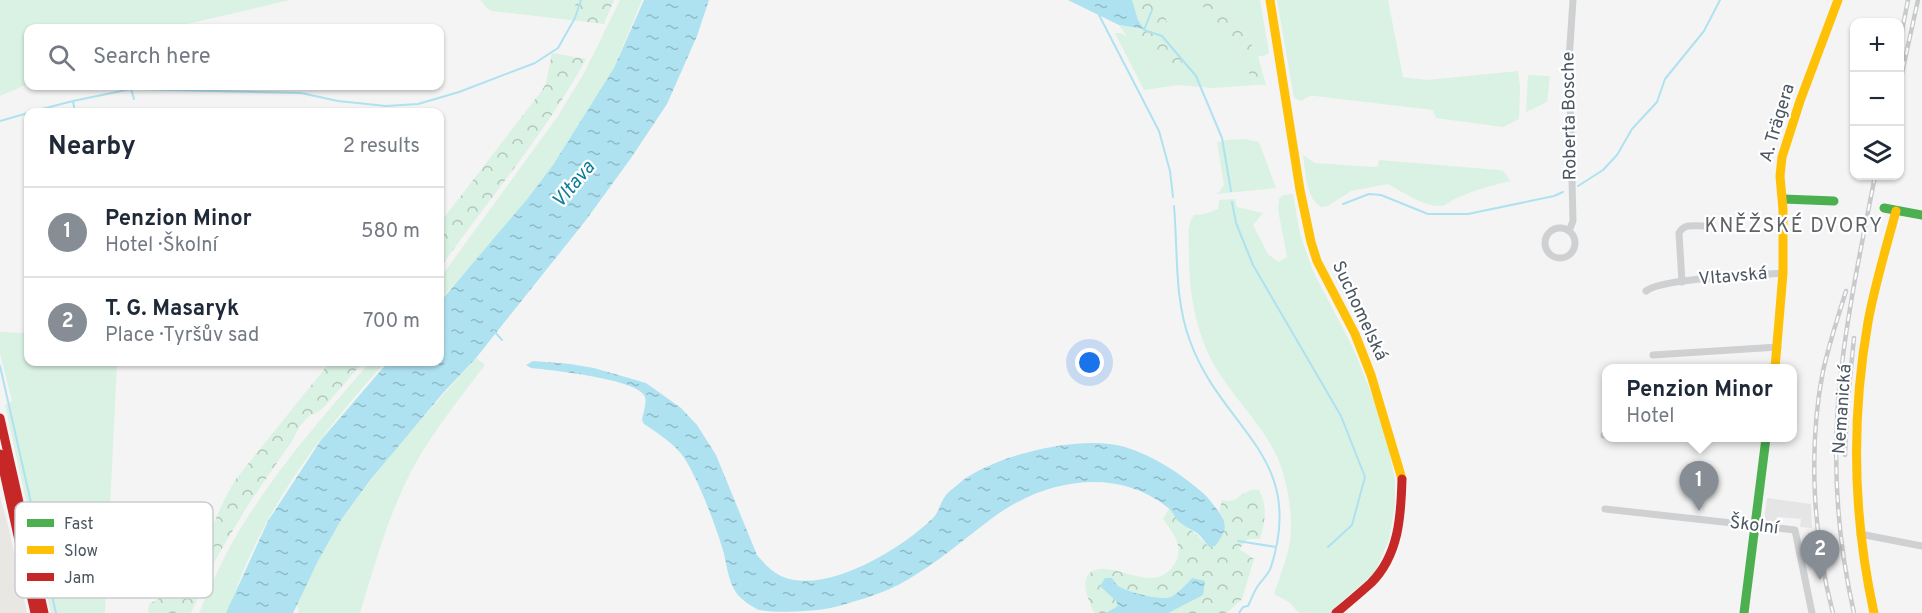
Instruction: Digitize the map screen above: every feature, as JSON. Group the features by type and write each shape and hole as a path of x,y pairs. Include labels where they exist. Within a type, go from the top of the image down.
{"street":[{"name":"Suchomelská","path":"1270,0 1300,190 1311,242 1317,261 1355,334 1371,375 1402,478 1401,515 1393,551 1372,581 1336,613"},
{"name":"Roberta Bosche","path":"1569,231 1573,221 1569,60 1573,0"},
{"name":"A. Trägera","path":"1776,364 1783,273 1783,199 1780,176 1782,157 1800,101 1838,0"},
{"path":"1783,199 1833,201"},
{"path":"1884,208 1922,215"},
{"name":"Nemanická","path":"1874,613 1860,534 1855,457 1860,378 1869,320 1896,211"},
{"name":"Vltavská","path":"1682,282 1679,233 1687,226 1703,226"},
{"name":"Roberta Bosche","path":"1556,229 1569,231 1575,239 1571,254 1562,258 1552,256 1545,249 1545,238 1556,229"},
{"name":"Vltavská","path":"1646,291 1651,287 1682,282 1783,273"},
{"path":"1653,355 1778,347"},
{"path":"0,418 19,502"},
{"path":"1744,613 1765,442"},
{"path":"0,454 15,523"},
{"name":"Školní","path":"1605,508 1795,530 1812,613"},
{"path":"1860,534 1922,546"},
{"path":"41,598 44,613"}],"shaded area":[{"path":"0,497 15,557 15,598 24,598 27,613 0,613"},
{"path":"1767,498 1811,504 1812,528 1800,527 1801,519 1777,517 1776,523 1764,521"}],"green space":[{"path":"0,0 290,0 187,24 24,24 24,86 0,96"},
{"path":"480,0 577,0 570,20 492,11"},
{"path":"577,0 614,0 604,24 570,20"},
{"path":"620,0 642,0 614,68 553,165 482,254 444,296 444,273 558,116 584,73"},
{"path":"1132,0 1160,0 1173,42 1185,69 1178,77 1157,50 1144,41 1127,37 1119,25 1143,29"},
{"path":"1160,0 1197,0 1234,42 1255,85 1213,88 1179,85 1144,90 1115,33 1140,38 1153,45 1179,76 1185,69 1173,42"},
{"path":"1197,0 1219,0 1245,33 1258,56 1266,85 1255,85 1234,42"},
{"path":"1219,0 1260,0 1269,53 1258,56 1245,33"},
{"path":"1277,0 1388,0 1403,77 1427,80 1518,71 1519,119 1503,127 1436,118 1433,110 1315,96 1301,101 1294,98"},
{"path":"552,53 586,59 535,140 444,263 444,218 546,83"},
{"path":"1528,75 1550,76 1547,102 1526,112"},
{"path":"1244,139 1259,142 1276,188 1216,194 1224,185 1217,142"},
{"path":"1303,155 1315,163 1375,167 1378,166 1379,160 1499,170 1503,171 1511,181 1490,186 1438,206 1423,203 1388,184 1351,191 1328,206 1321,207 1309,190"},
{"path":"1293,194 1300,234 1313,271 1354,350 1376,405 1388,444 1395,481 1395,505 1389,539 1375,573 1330,613 1299,613 1289,602 1274,594 1291,533 1290,507 1285,481 1271,446 1211,360 1196,317 1189,270 1188,234 1191,219 1194,215 1218,209 1219,200 1235,199 1237,207 1263,213 1253,225 1268,254 1278,262 1287,257 1278,209 1279,199 1283,195"},
{"path":"0,332 24,333 24,366 117,366 110,502 26,502 5,405 12,401 0,353"},
{"path":"476,358 485,365 430,440 397,501 360,613 298,613 299,609 296,605 341,520 392,452"},
{"path":"327,366 360,366 325,406 310,415 300,426 248,505 213,566 213,525 236,479"},
{"path":"367,366 381,366 315,447 284,493 249,558 228,613 199,613 206,598 213,598 214,579 256,504 336,401"},
{"path":"1250,490 1259,490 1265,508 1262,533 1260,539 1248,539 1239,549 1254,559 1242,599 1227,613 1094,613 1085,587 1090,573 1099,569 1109,569 1146,578 1157,577 1167,572 1176,561 1178,544 1163,519 1169,508 1209,547 1223,517 1219,512 1222,500 1231,501"},
{"path":"48,598 106,598 105,613 51,613"},
{"path":"159,598 198,598 191,613 148,613 149,604"}],"water":[{"name":"Vltava","path":"644,0 709,0 697,36 667,104 631,158 586,220 476,358 443,393 371,479 341,520 293,613 226,613 268,521 321,440 385,366 444,366 444,297 553,165 614,68"},
{"path":"1068,0 1132,0 1138,20 1144,29 1119,25"},
{"path":"533,361 594,368 646,383 681,408 697,425 716,455 757,555 777,574 799,581 819,580 840,575 902,543 932,519 948,493 963,480 979,471 1019,455 1064,445 1107,444 1125,447 1156,460 1206,496 1222,517 1225,526 1215,546 1209,547 1197,533 1178,521 1169,508 1146,494 1124,486 1101,482 1055,487 1011,506 899,585 865,598 821,610 787,612 759,610 742,599 734,589 706,502 685,459 666,440 644,424 642,420 645,397 628,385 612,380 531,368 526,365"},
{"path":"1105,578 1112,578 1118,586 1129,591 1159,598 1173,596 1192,578 1205,581 1203,595 1168,613 1106,613 1118,606 1116,601 1100,586"}],"waterway":[{"path":"174,90 301,93 338,101 386,106 418,104 459,92 535,63 558,48 575,18 581,0"},
{"path":"1578,186 1603,170 1617,155 1632,129 1657,102 1665,79 1704,31 1720,0"},
{"path":"1152,10 1144,30 1162,36 1196,76 1222,138 1231,191"},
{"path":"1099,15 1159,131 1170,171 1173,197"},
{"path":"46,108 126,90"},
{"path":"131,90 134,99"},
{"path":"73,101 74,108"},
{"path":"0,121 24,114"},
{"path":"1343,204 1369,194 1381,195 1428,214 1468,214 1554,196 1563,192"},
{"path":"1232,202 1236,223 1253,265 1341,416 1365,477 1352,525 1328,547"},
{"path":"1174,206 1181,309 1190,341 1204,372 1256,445 1270,470 1278,497 1279,529 1271,567 1248,606 1243,607 1239,613"},
{"path":"494,331 502,340"},
{"path":"0,366 31,502"},
{"path":"1238,541 1276,547"},
{"path":"53,598 56,613"}],"railway":[{"path":"1904,21 1908,0"},
{"path":"1902,72 1918,0"},
{"path":"1854,613 1840,527 1836,440 1847,330 1874,180"},
{"path":"1833,613 1817,524 1815,430 1823,371 1846,291"},
{"path":"1845,455 1854,338"}],"traffic: fast":[{"path":"1783,199 1834,201"},
{"path":"1884,208 1922,215"},
{"path":"1744,613 1765,442"}],"traffic: slow":[{"path":"1270,0 1300,190 1311,242 1317,261 1355,334 1371,375 1402,479"},
{"path":"1775,364 1783,273 1783,210 1780,176 1782,157 1800,101 1838,0"},
{"path":"1874,613 1858,504 1857,431 1868,322 1896,211"}],"traffic: jam":[{"path":"0,418 19,502"},
{"path":"0,454 15,522"},
{"path":"1336,613 1371,583 1388,560 1397,534 1402,479"},
{"path":"32,598 35,613"},
{"path":"41,598 44,613"}],"place":[{"name":"Penzion Minor","path":"1699,511"},
{"name":"T. G. Masaryk","path":"1820,580"}],"district":[{"name":"KNĚŽSKÉ DVORY","path":"1794,227"}]}
